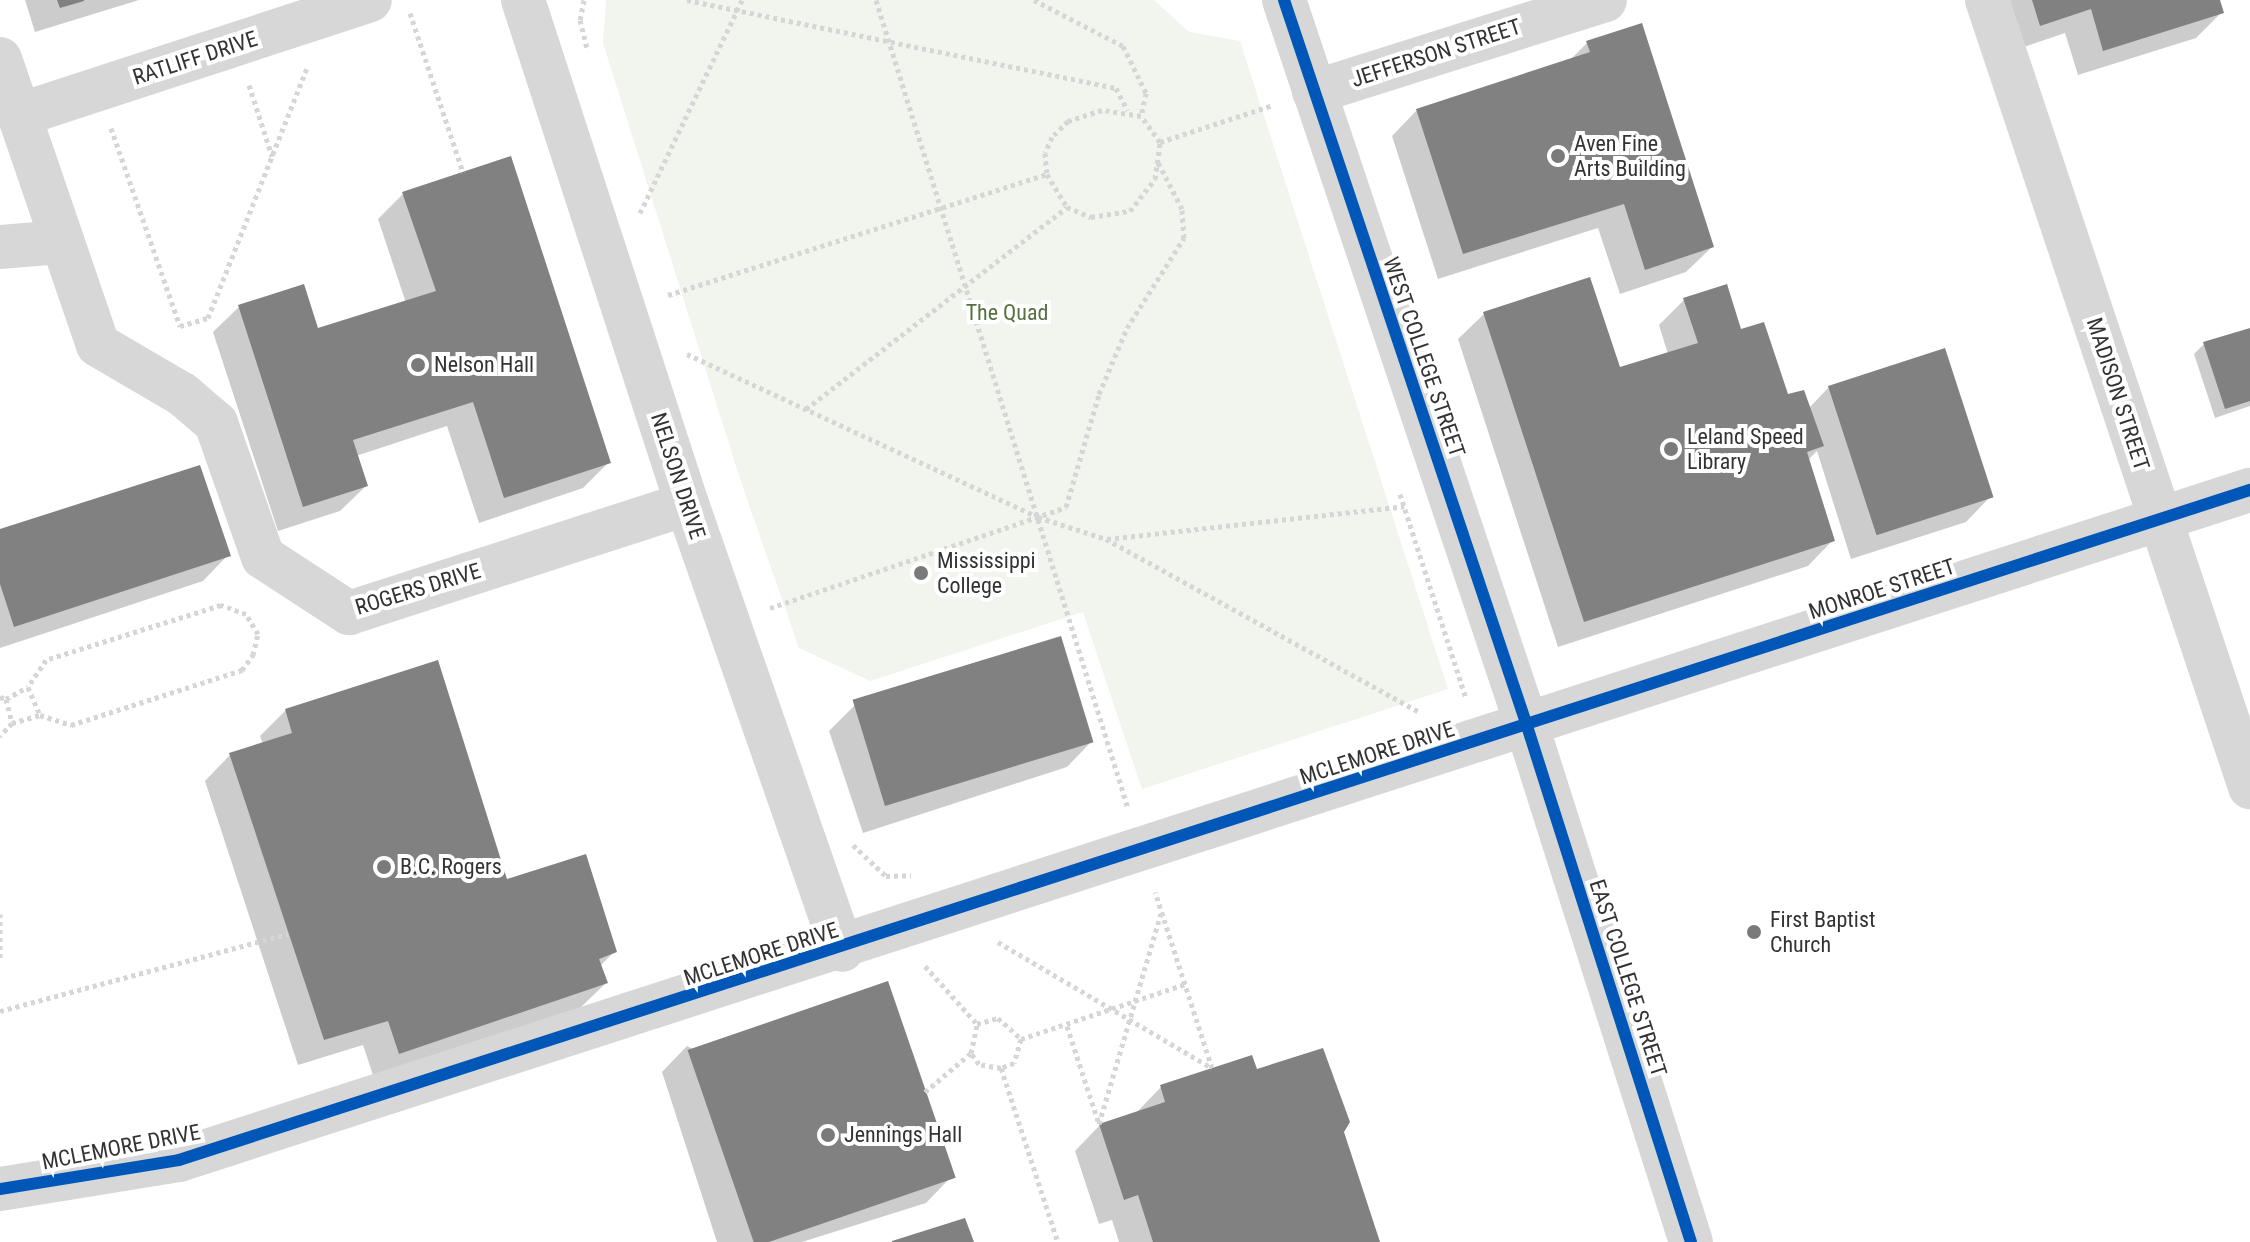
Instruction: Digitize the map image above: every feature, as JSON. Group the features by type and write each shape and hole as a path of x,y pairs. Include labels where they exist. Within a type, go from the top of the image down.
{"street":[{"name":"NELSON DRIVE","path":"523,0 687,504 842,950"},
{"name":"WEST COLLEGE STREET","path":"1284,0 1527,726"},
{"name":"JEFFERSON STREET","path":"1314,92 1605,0"},
{"name":"MADISON STREET","path":"1987,0 2250,787"},
{"name":"RATLIFF DRIVE","path":"19,115 382,7"},
{"name":"ROGERS DRIVE","path":"0,59 60,242 98,345 182,394 216,423 263,557 349,613 687,504"},
{"path":"0,247 60,242"},
{"name":"MONROE STREET","path":"1527,726 2250,490"},
{"name":"MCLEMORE DRIVE","path":"0,1189 179,1160 842,950 1527,726"},
{"name":"EAST COLLEGE STREET","path":"1527,726 1691,1242"}],"path":[{"path":"584,0 580,20 590,56"},
{"path":"687,0 1116,88 1128,111"},
{"path":"640,213 742,0"},
{"path":"876,0 1129,809 1143,804"},
{"path":"1034,0 1123,46 1146,93 1141,116"},
{"path":"382,7 409,10 463,172"},
{"path":"110,125 180,326 208,318 313,54"},
{"path":"247,78 272,157"},
{"path":"1160,142 1274,105 1279,120"},
{"path":"1102,110 1128,111 1141,116 1160,142 1158,161 1155,179 1130,211 1091,217 1067,207 1047,174 1045,153 1068,121 1102,110"},
{"path":"770,608 1066,507 1099,394 1127,328 1184,238 1182,209 1158,161"},
{"path":"668,295 1047,174"},
{"path":"635,199 645,227"},
{"path":"806,409 1067,207"},
{"path":"663,282 672,310"},
{"path":"682,339 691,369"},
{"path":"687,354 1038,517 1106,539 1423,715 1408,719"},
{"path":"1399,491 1466,701 1452,705"},
{"path":"1106,539 1404,506"},
{"path":"765,593 775,622"},
{"path":"0,736 12,723 40,715 71,725 242,670 253,655 258,634 246,614 221,605 46,660 28,687 3,698 12,723"},
{"path":"28,687 40,715"},
{"path":"850,842 886,876"},
{"path":"998,942 1212,1068 1155,892"},
{"path":"1067,1026 1099,1124 1162,913"},
{"path":"0,914 0,959"},
{"path":"0,1011 288,934"},
{"path":"925,966 977,1024"},
{"path":"1021,1039 1185,984"},
{"path":"977,1024 998,1018 1021,1039"},
{"path":"925,1092 971,1053 977,1024"},
{"path":"971,1053 979,1064 1001,1068 1014,1063 1021,1039"},
{"path":"1001,1068 1058,1242"}],"green space":[{"name":"The Quad","path":"606,0 1154,0 1189,32 1240,41 1448,689 1142,789 1083,612 870,681 799,648 740,479 603,43"}],"building":[{"path":"57,0 84,0 84,1 60,8"},
{"path":"2032,0 2220,0 2224,13 2103,51 2091,9 2040,26"},
{"name":"Aven Fine Arts Building","path":"1642,23 1714,247 1645,270 1624,204 1463,254 1416,109 1590,52 1586,41"},
{"name":"Nelson Hall","path":"511,156 611,463 504,498 473,402 353,440 368,486 303,507 238,305 304,284 318,328 436,291 402,192"},
{"name":"Leland Speed Library","path":"1590,277 1620,367 1698,343 1683,298 1727,284 1741,329 1764,322 1788,394 1804,390 1824,446 1807,452 1835,541 1584,622 1483,312"},
{"path":"2250,328 2250,401 2225,409 2203,342"},
{"path":"1945,348 1994,497 1877,535 1828,386"},
{"path":"200,465 231,556 14,627 0,584 0,529"},
{"path":"1061,636 1093,742 885,806 853,700"},
{"name":"B.C. Rogers","path":"438,660 507,879 586,854 617,952 599,959 608,983 399,1054 388,1021 324,1040 229,753 292,733 285,709"},
{"name":"Jennings Hall","path":"888,981 956,1178 769,1242 754,1242 688,1050"},
{"path":"1323,1048 1350,1122 1344,1132 1380,1242 1153,1242 1138,1195 1124,1200 1099,1124 1165,1102 1160,1085 1252,1055 1257,1069"},
{"path":"965,1218 974,1242 892,1242 892,1241"}],"cycle path":[{"path":"1284,0 1527,726 1691,1242"},
{"path":"0,1189 179,1160 2250,490"}],"place":[{"name":"Aven Fine Arts Building","path":"1558,156"},
{"name":"Nelson Hall","path":"418,365"},
{"name":"Leland Speed Library","path":"1671,449"},
{"name":"Mississippi College","path":"921,573"},
{"name":"B.C. Rogers","path":"384,867"},
{"name":"First Baptist Church","path":"1754,932"},
{"name":"Jennings Hall","path":"828,1135"}]}
